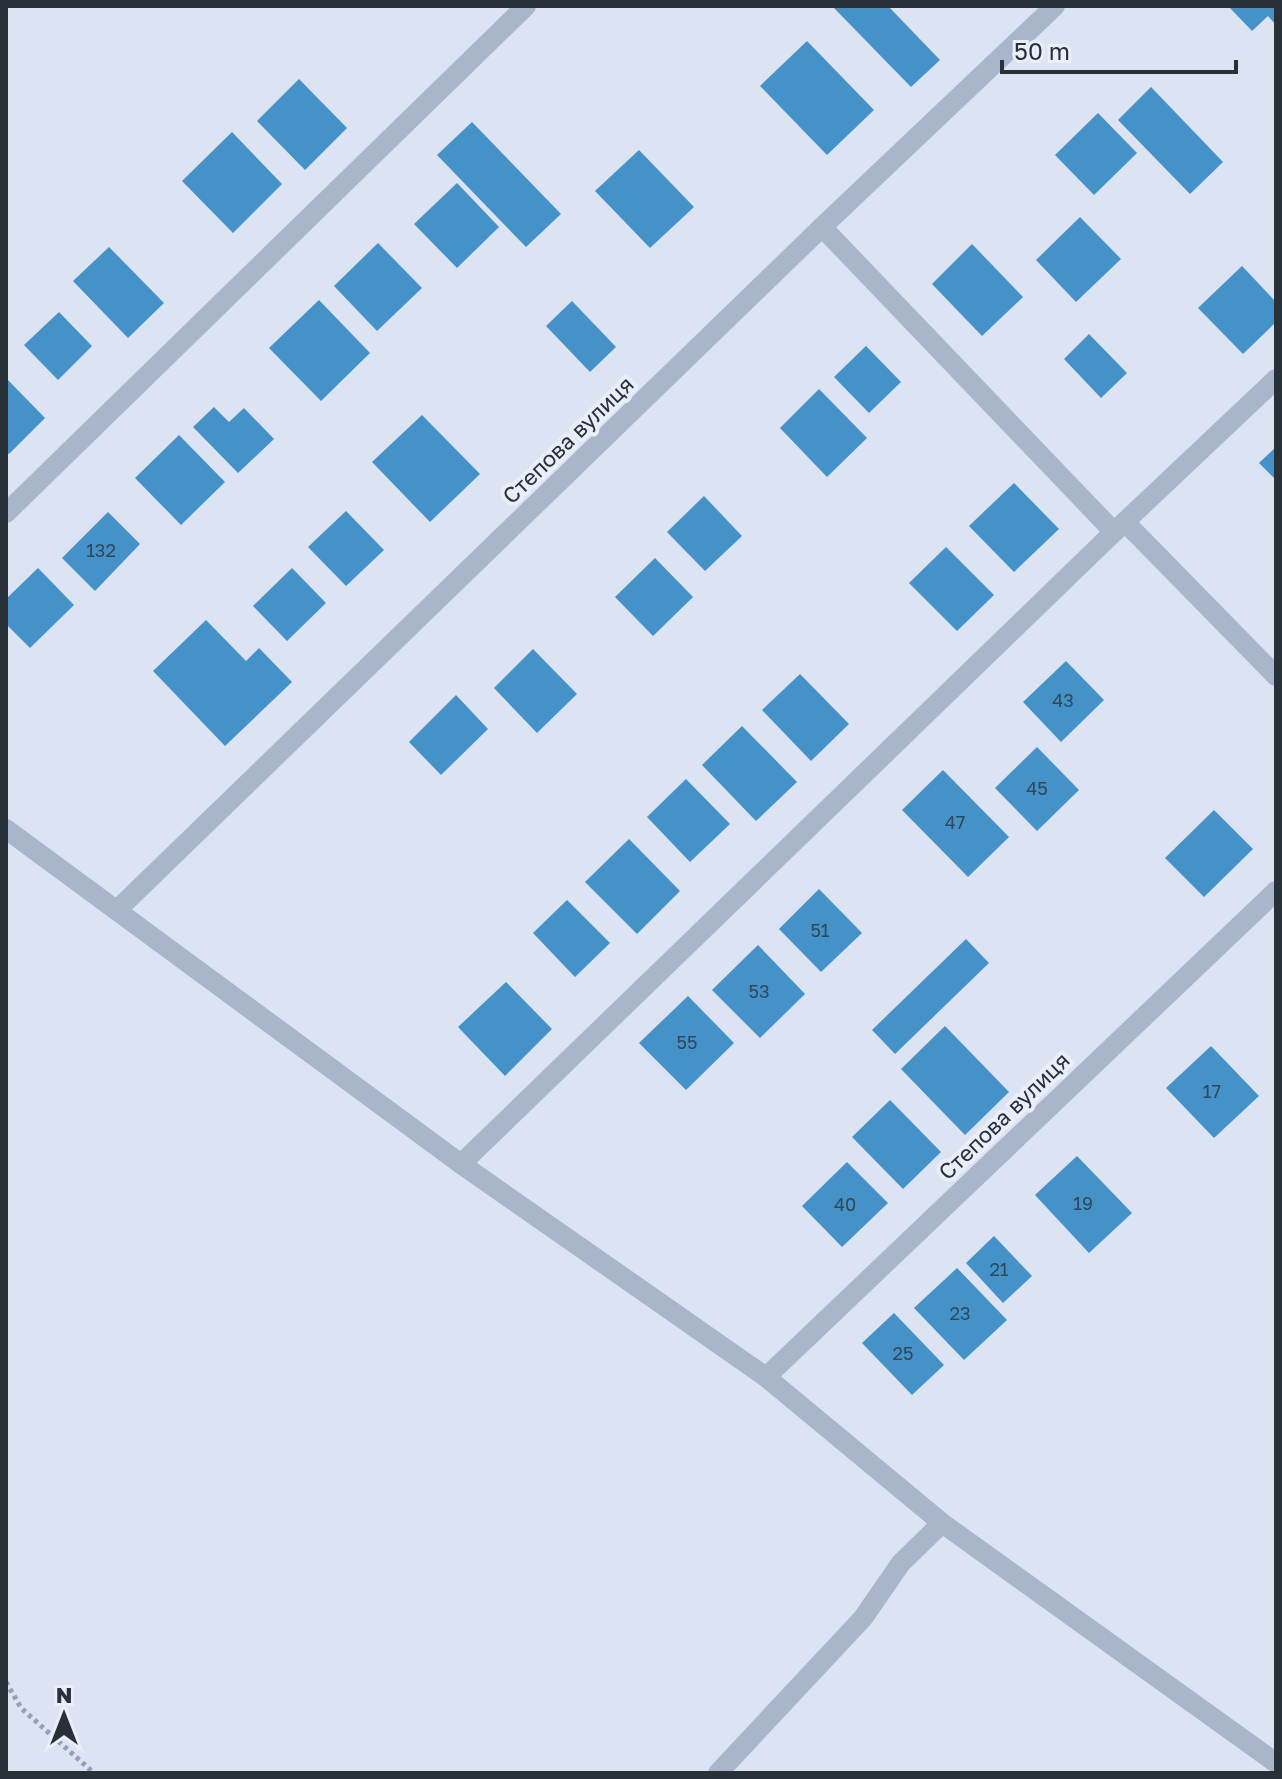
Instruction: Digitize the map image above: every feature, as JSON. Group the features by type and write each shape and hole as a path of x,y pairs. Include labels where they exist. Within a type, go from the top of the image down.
{"street":[{"path":"6,513 526,6"},
{"name":"Степова вулиця","path":"117,910 822,227 1055,6"},
{"path":"822,227 1120,527 1276,676"},
{"path":"461,1164 1276,379"},
{"path":"6,829 461,1164 766,1377 942,1523 1276,1763"},
{"name":"Степова вулиця","path":"766,1377 1276,891"},
{"path":"718,1773 863,1618 901,1563 942,1523"}],"path":[{"path":"6,1682 21,1708 94,1773"}],"building":[{"path":"832,6 888,6 940,60 911,87"},
{"path":"1228,6 1276,6 1276,25 1268,16 1252,31"},
{"path":"807,41 874,110 827,155 760,86"},
{"path":"299,79 347,128 305,170 257,121"},
{"path":"1151,87 1223,162 1190,194 1118,120"},
{"path":"1098,113 1137,153 1094,195 1055,155"},
{"path":"472,122 561,214 526,247 437,155"},
{"path":"232,132 282,184 233,233 182,181"},
{"path":"639,150 694,207 650,248 595,191"},
{"path":"457,183 499,227 457,268 414,224"},
{"path":"1080,217 1121,259 1076,302 1036,260"},
{"path":"378,243 422,288 377,331 334,286"},
{"path":"972,244 1023,297 982,336 932,284"},
{"path":"109,247 164,303 128,338 73,281"},
{"path":"1242,266 1276,302 1276,322 1243,354 1198,308"},
{"path":"319,300 370,353 321,401 269,348"},
{"path":"572,301 616,347 590,372 546,326"},
{"path":"59,312 92,346 58,380 24,345"},
{"path":"1089,334 1127,373 1101,398 1064,359"},
{"path":"866,346 901,382 869,413 834,377"},
{"path":"6,378 45,418 9,454 6,452"},
{"path":"819,389 867,438 827,477 780,428"},
{"path":"214,407 229,422 244,408 274,439 238,473 193,427"},
{"path":"422,415 480,474 430,522 372,462"},
{"path":"179,435 225,482 181,525 135,478"},
{"path":"1276,447 1276,480 1259,463"},
{"path":"1014,483 1059,529 1014,572 969,526"},
{"path":"704,496 742,536 705,571 667,532"},
{"path":"346,511 384,550 346,586 308,547"},
{"path":"108,512 140,544 95,591 62,558"},
{"path":"946,547 994,595 957,631 909,583"},
{"path":"655,558 693,597 653,636 615,597"},
{"path":"38,568 74,605 30,648 6,624 6,599"},
{"path":"292,568 326,603 287,641 253,606"},
{"path":"206,620 246,661 259,648 292,682 225,746 153,671"},
{"path":"533,649 577,694 537,733 494,688"},
{"path":"1066,661 1104,700 1061,742 1023,702"},
{"path":"800,674 849,724 811,761 762,710"},
{"path":"456,695 488,729 441,775 409,742"},
{"path":"742,726 797,782 756,821 702,765"},
{"path":"1037,747 1079,790 1037,831 995,788"},
{"path":"943,770 1009,837 968,877 902,810"},
{"path":"686,779 730,824 690,862 647,817"},
{"path":"1214,810 1253,849 1204,897 1165,858"},
{"path":"629,839 680,891 637,934 585,882"},
{"path":"819,889 862,933 821,972 779,929"},
{"path":"567,900 610,943 575,977 533,933"},
{"path":"966,939 989,963 895,1054 872,1030"},
{"path":"758,945 805,994 760,1038 712,990"},
{"path":"506,982 552,1029 505,1076 458,1027"},
{"path":"688,996 734,1043 686,1090 639,1043"},
{"path":"945,1026 1009,1092 965,1135 901,1069"},
{"path":"1211,1046 1259,1096 1214,1138 1166,1088"},
{"path":"890,1100 941,1152 903,1189 852,1137"},
{"path":"1077,1156 1132,1213 1089,1253 1035,1195"},
{"path":"847,1162 888,1203 842,1247 802,1206"},
{"path":"994,1236 1032,1276 1003,1303 966,1263"},
{"path":"957,1268 1007,1320 964,1360 914,1308"},
{"path":"894,1313 944,1365 912,1395 862,1343"}]}
